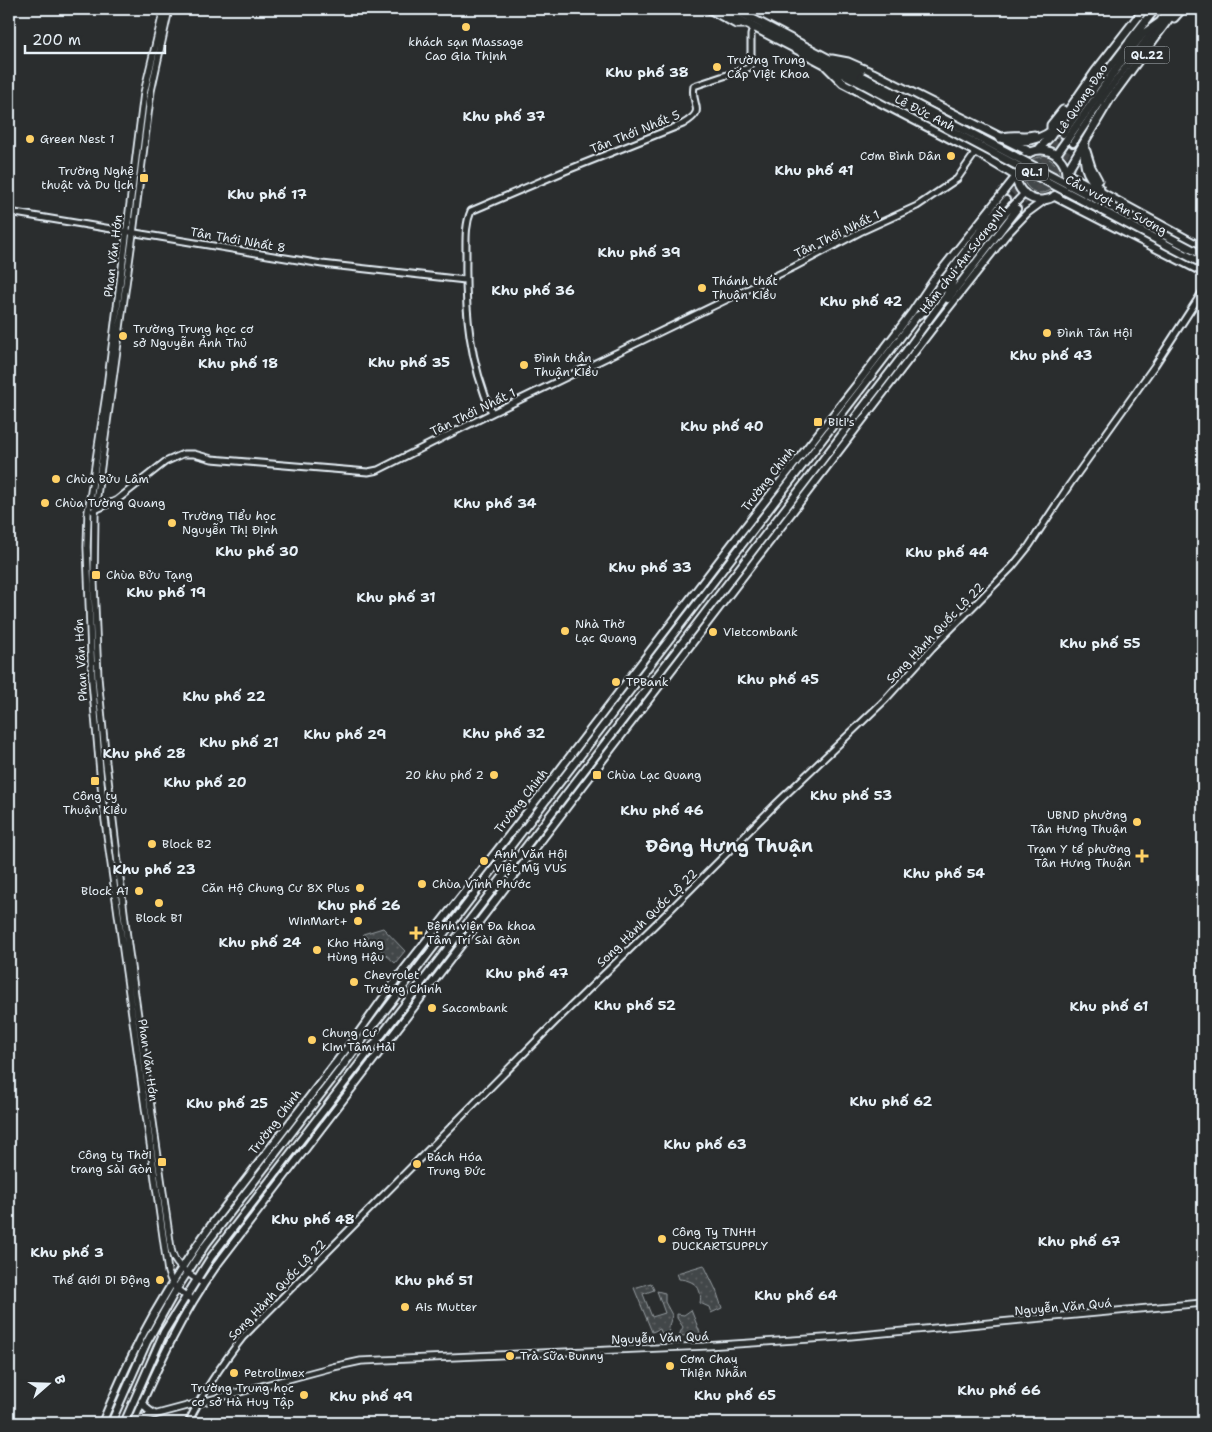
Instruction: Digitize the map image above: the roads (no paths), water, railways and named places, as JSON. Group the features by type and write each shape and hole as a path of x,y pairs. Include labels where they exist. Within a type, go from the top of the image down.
{"highway":[{"name":"Lê Đức Anh","path":"709,9 736,24 750,26"},
{"name":"Lê Đức Anh","path":"719,9 826,66 861,79"},
{"name":"Lê Quang Đạo","path":"1038,150 1077,97 1126,36 1144,9"},
{"name":"Lê Quang Đạo","path":"1126,54 1126,36 1155,9"},
{"name":"Lê Quang Đạo","path":"1056,155 1126,54 1144,34 1160,22 1170,9"},
{"name":"Lê Quang Đạo","path":"1066,173 1110,99 1176,9"},
{"name":"Lê Quang Đạo","path":"1110,99 1123,86 1182,9"},
{"name":"Lê Đức Anh","path":"737,10 832,59 861,79"},
{"name":"Lê Đức Anh","path":"832,59 848,62 873,73 1030,152"},
{"name":"Lê Đức Anh","path":"826,66 839,80 851,87 989,159 1016,176"},
{"name":"Cầu vượt An Sương","path":"861,79 1203,255"},
{"name":"Cầu vượt An Sương","path":"861,79 1203,264"},
{"path":"989,159 997,152 1000,146 1000,138 1026,142 1053,130"},
{"path":"1085,142 1091,168 1101,190 1108,196 1098,202 1095,207 1098,218"},
{"path":"1038,150 1045,150 1056,155 1062,161 1066,173 1063,186 1050,198 1039,199 1025,193 1016,176 1020,162 1030,152 1038,150"},
{"name":"QL.1","path":"1066,173 1203,248"},
{"name":"QL.1","path":"1050,198 1098,218 1203,272"}],"main road":[{"name":"Phan Văn Hớn","path":"164,9 144,93 102,422 88,512 88,597 92,680 104,815 152,1139 173,1258 184,1271"},
{"name":"Phan Văn Hớn","path":"169,9 151,90 95,510 94,608 102,721 128,946 168,1272 174,1287"},
{"path":"1073,143 1110,88 1160,22"},
{"path":"1063,134 1095,87 1126,36"},
{"name":"Trường Chinh","path":"102,1423 130,1359 214,1222 357,1035 401,973 916,306 935,278 1016,176"},
{"name":"Trường Chinh","path":"184,1271 908,327 955,277 1003,216 1025,193"},
{"name":"Trường Chinh","path":"133,1421 163,1354 203,1283 1006,235 1027,213 1050,198"},
{"path":"917,316 989,219 1006,200"},
{"name":"Hầm chui An Sương N1","path":"925,325 947,301 1017,209"},
{"name":"Trường Chinh","path":"124,1423 164,1332 196,1279 244,1212 906,351 946,296 955,277"},
{"name":"Trường Chinh","path":"908,327 916,306"},
{"name":"Trường Chinh","path":"906,351 940,320"},
{"path":"630,678 652,696"},
{"path":"184,1271 203,1283"},
{"path":"174,1287 193,1300"},
{"name":"Nguyễn Văn Quá","path":"124,1423 333,1367 381,1359 741,1344 855,1336 1203,1303"},
{"name":"Trường Chinh","path":"111,1423 150,1328"},
{"path":"142,1401 147,1409 154,1414"}],"street":[{"name":"Tân Thới Nhất 5","path":"465,280 467,220 471,211 683,124 695,117 697,112 694,86 748,68 751,64 750,26"},
{"name":"Tân Thới Nhất 1","path":"88,512 117,500 165,462 183,454 194,454 212,459 368,472 384,468 492,413 787,270 860,232 917,206 957,179 976,152"},
{"name":"Tân Thới Nhất 8","path":"9,212 322,264 465,280"},
{"path":"465,280 468,328 473,358 492,413"},
{"name":"Song Hành Quốc Lộ 22","path":"198,1403 224,1362 244,1338 320,1258 557,1020 783,797 885,700 932,648 1012,568 1155,365 1203,291"},
{"path":"188,1423 198,1403"}],"tunnel":[{"path":"1006,200 1040,166 1063,134"},
{"path":"1017,209 1054,171 1073,143"}],"place":[{"name":"khách sạn Massage Cao Gia Thịnh","path":"466,27"},
{"name":"Trường Trung Cấp Việt Khoa","path":"717,67"},
{"name":"Green Nest 1","path":"30,139"},
{"name":"Cơm Bình Dân","path":"951,156"},
{"name":"Trường Nghệ thuật và Du lịch","path":"144,178"},
{"name":"Thánh thất Thuận Kiều","path":"702,288"},
{"name":"Đình Tân Hội","path":"1047,333"},
{"name":"Trường Trung học cơ sở Nguyễn Ảnh Thủ","path":"123,336"},
{"name":"Đình thần Thuận Kiều","path":"524,365"},
{"name":"Biti's","path":"818,422"},
{"name":"Chùa Bửu Lâm","path":"56,479"},
{"name":"Chùa Tường Quang","path":"45,503"},
{"name":"Trường Tiểu học Nguyễn Thị Định","path":"172,523"},
{"name":"Chùa Bửu Tạng","path":"96,575"},
{"name":"Nhà Thờ Lạc Quang","path":"565,631"},
{"name":"Vietcombank","path":"713,632"},
{"name":"TPBank","path":"616,682"},
{"name":"20 khu phố 2","path":"494,775"},
{"name":"Chùa Lạc Quang","path":"597,775"},
{"name":"Công ty Thuận Kiều","path":"95,781"},
{"name":"UBND phường Tân Hưng Thuận","path":"1137,822"},
{"name":"Block B2","path":"152,844"},
{"name":"Trạm Y tế phường Tân Hưng Thuận","path":"1142,856"},
{"name":"Anh Văn Hội Việt Mỹ VUS","path":"484,861"},
{"name":"Chùa Vĩnh Phước","path":"422,884"},
{"name":"Căn Hộ Chung Cư 8X Plus","path":"360,888"},
{"name":"Block A1","path":"139,891"},
{"name":"Block B1","path":"159,903"},
{"name":"WinMart+","path":"358,921"},
{"name":"Bệnh viện Đa khoa Tâm Trí Sài Gòn","path":"416,933"},
{"name":"Kho Hàng Hùng Hậu","path":"317,950"},
{"name":"Chevrolet Trường Chinh","path":"354,982"},
{"name":"Sacombank","path":"432,1008"},
{"name":"Chung Cư Kim Tâm Hải","path":"312,1040"},
{"name":"Công ty Thời trang Sài Gòn","path":"162,1162"},
{"name":"Bách Hóa Trung Đức","path":"417,1164"},
{"name":"Công Ty TNHH DUCKARTSUPPLY","path":"662,1239"},
{"name":"Thế Giới Di Động","path":"160,1280"},
{"name":"Ais Mutter","path":"405,1307"},
{"name":"Trà Sữa Bunny","path":"510,1356"},
{"name":"Cơm Chay Thiện Nhẫn","path":"670,1366"},
{"name":"Petrolimex","path":"234,1373"},
{"name":"Trường Trung học cơ sở Hà Huy Tập","path":"304,1395"}],"district":[{"name":"Khu phố 38","path":"647,72"},
{"name":"Khu phố 37","path":"504,116"},
{"name":"Khu phố 41","path":"814,170"},
{"name":"Khu phố 17","path":"267,194"},
{"name":"Khu phố 39","path":"639,252"},
{"name":"Khu phố 36","path":"533,290"},
{"name":"Khu phố 42","path":"861,301"},
{"name":"Khu phố 43","path":"1051,355"},
{"name":"Khu phố 35","path":"409,362"},
{"name":"Khu phố 18","path":"238,363"},
{"name":"Khu phố 40","path":"722,426"},
{"name":"Khu phố 34","path":"495,503"},
{"name":"Khu phố 30","path":"257,551"},
{"name":"Khu phố 44","path":"947,552"},
{"name":"Khu phố 33","path":"650,567"},
{"name":"Khu phố 19","path":"166,592"},
{"name":"Khu phố 31","path":"396,597"},
{"name":"Khu phố 55","path":"1100,643"},
{"name":"Khu phố 45","path":"778,679"},
{"name":"Khu phố 22","path":"224,696"},
{"name":"Khu phố 32","path":"504,733"},
{"name":"Khu phố 29","path":"345,734"},
{"name":"Khu phố 21","path":"239,742"},
{"name":"Khu phố 28","path":"144,753"},
{"name":"Khu phố 20","path":"205,782"},
{"name":"Khu phố 53","path":"851,795"},
{"name":"Khu phố 46","path":"662,810"},
{"name":"Đông Hưng Thuận","path":"729,846"},
{"name":"Khu phố 23","path":"154,869"},
{"name":"Khu phố 54","path":"944,873"},
{"name":"Khu phố 26","path":"359,905"},
{"name":"Khu phố 24","path":"260,942"},
{"name":"Khu phố 47","path":"527,973"},
{"name":"Khu phố 52","path":"635,1005"},
{"name":"Khu phố 61","path":"1109,1006"},
{"name":"Khu phố 62","path":"891,1101"},
{"name":"Khu phố 25","path":"227,1103"},
{"name":"Khu phố 63","path":"705,1144"},
{"name":"Khu phố 48","path":"313,1219"},
{"name":"Khu phố 67","path":"1079,1241"},
{"name":"Khu phố 3","path":"67,1252"},
{"name":"Khu phố 51","path":"434,1280"},
{"name":"Khu phố 64","path":"796,1295"},
{"name":"Khu phố 66","path":"999,1390"},
{"name":"Khu phố 65","path":"735,1395"},
{"name":"Khu phố 49","path":"371,1396"}]}
